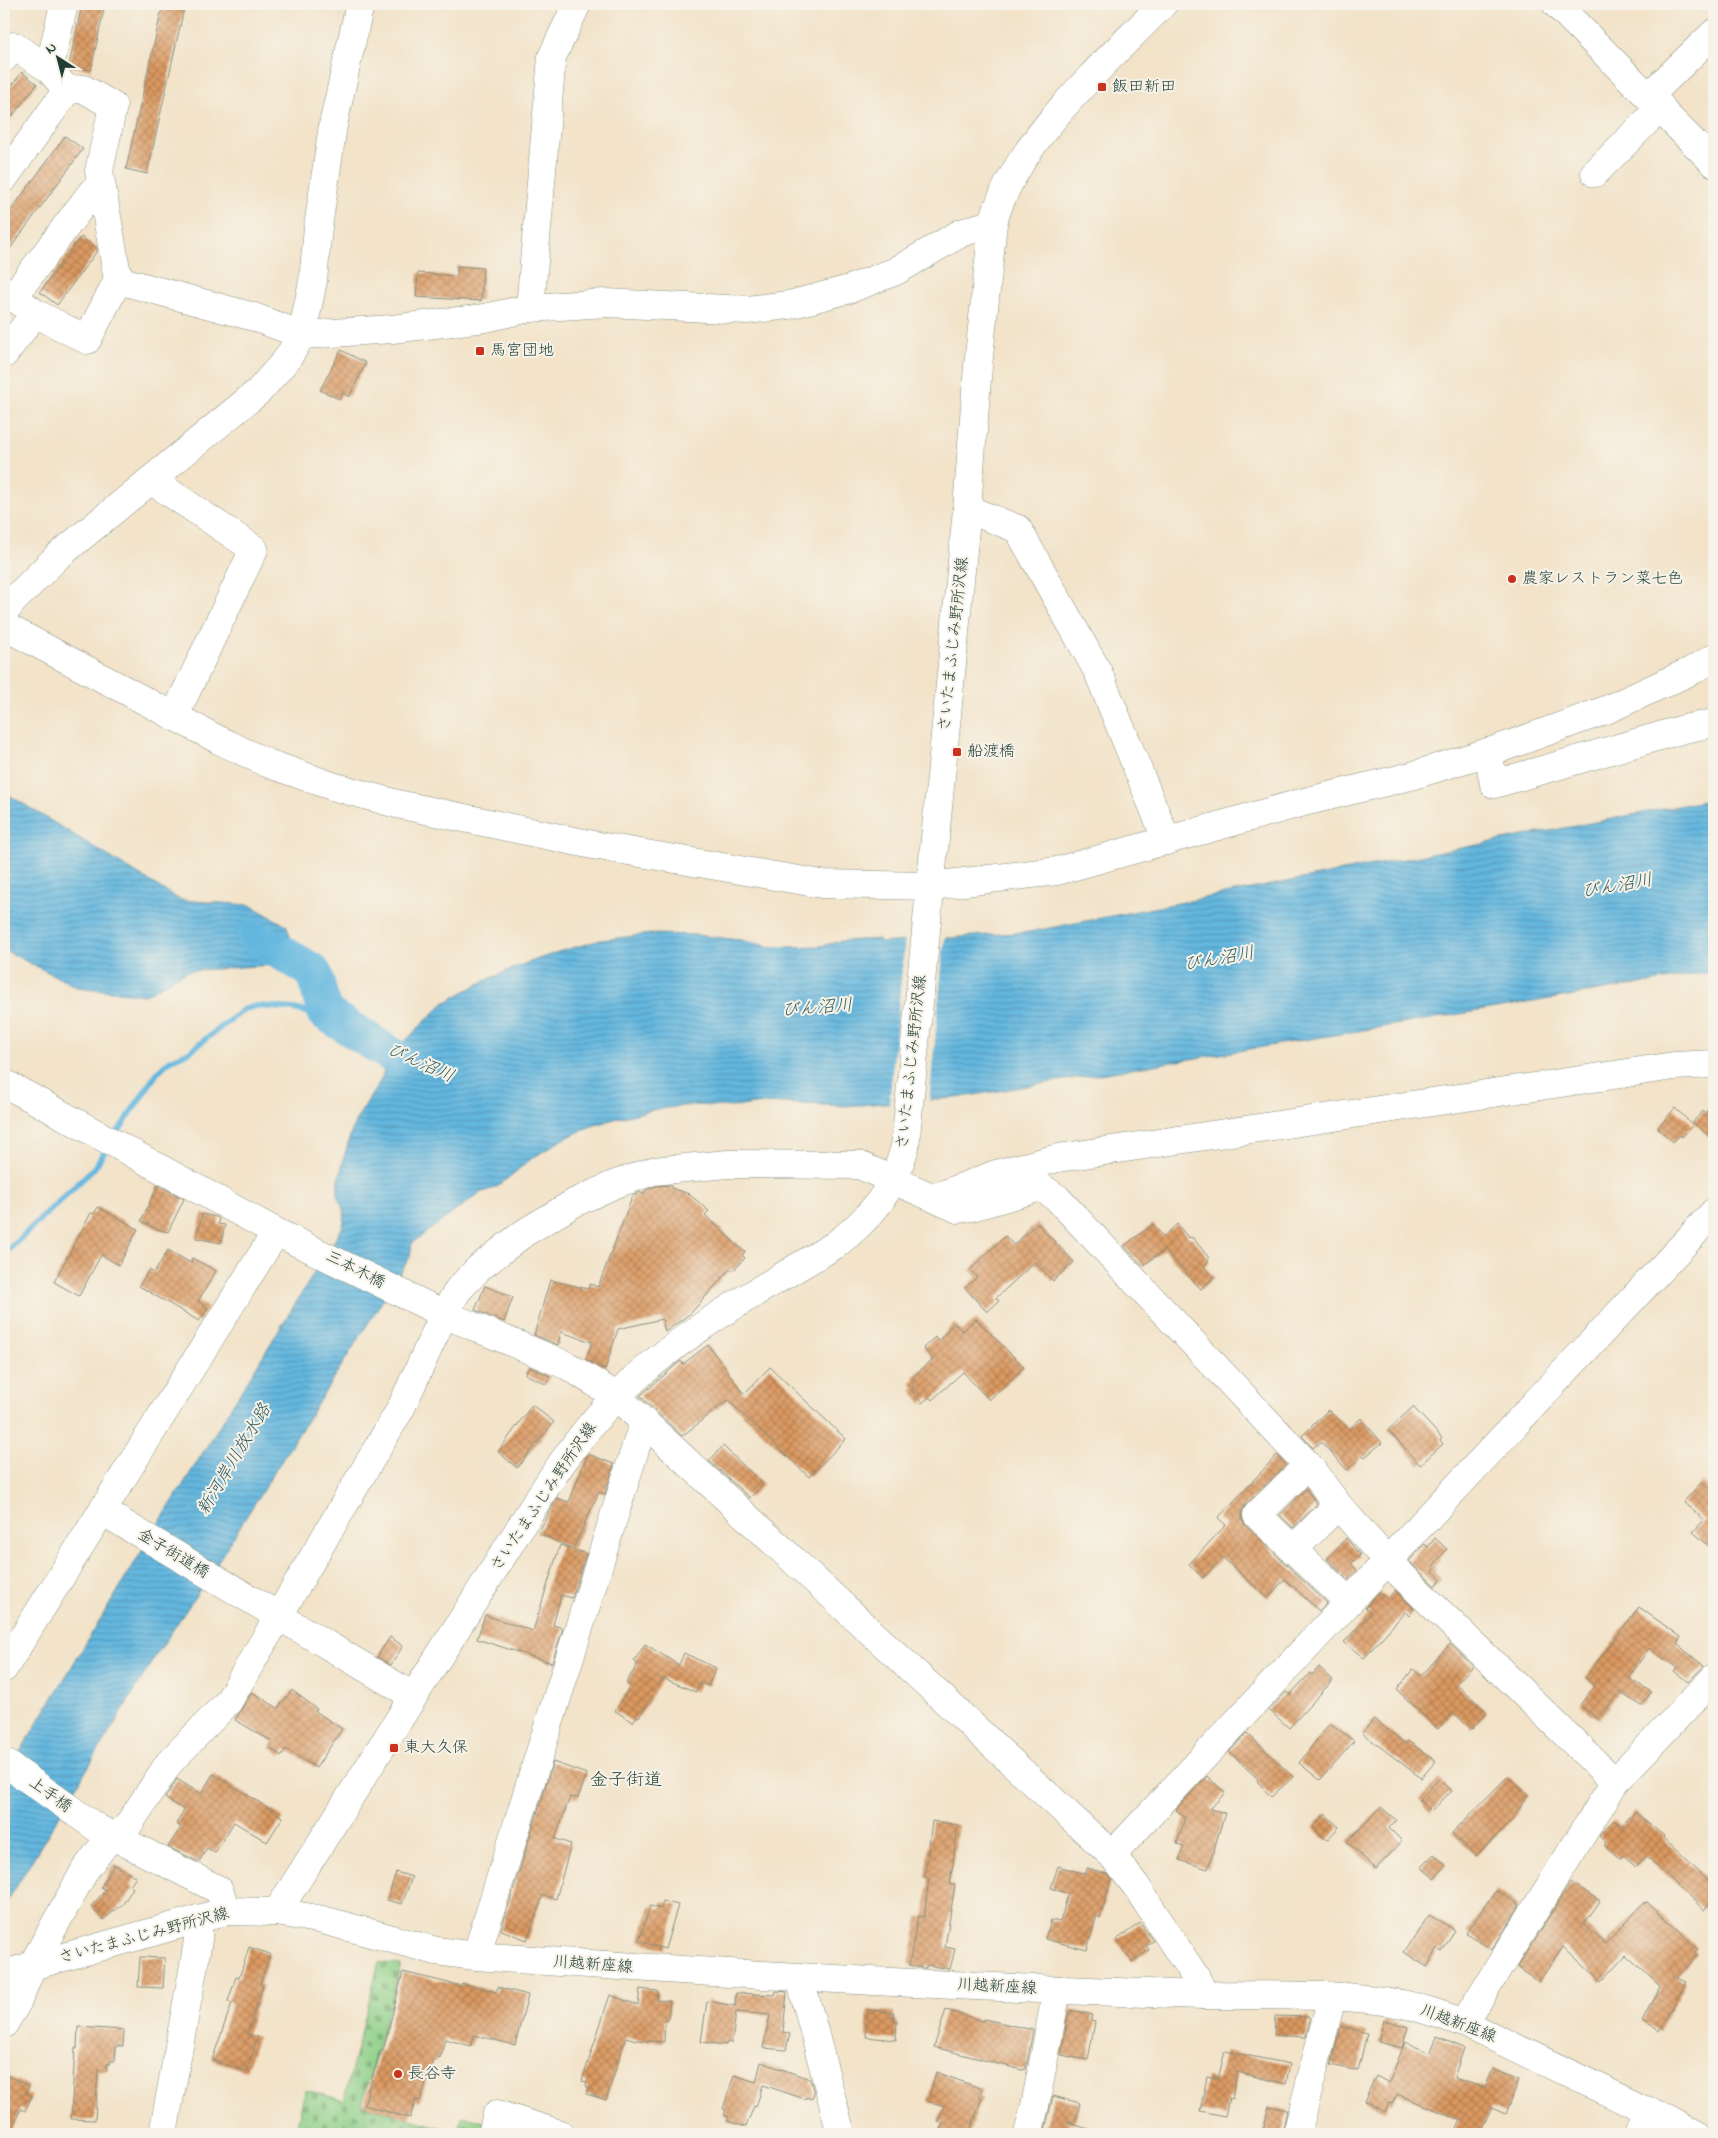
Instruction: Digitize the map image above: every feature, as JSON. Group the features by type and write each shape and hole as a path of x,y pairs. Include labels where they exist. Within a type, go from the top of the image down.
{"street":[{"path":"49,69 64,4"},
{"path":"530,308 552,57 577,4"},
{"name":"さいたまふじみ野所沢線","path":"17,1970 227,1910 277,1912 559,1468 584,1433 616,1396 653,1362 687,1336 725,1310 835,1245 850,1234 872,1214 893,1181 905,1147 993,223 1012,179 1056,114 1163,4"},
{"path":"1556,4 1714,162"},
{"path":"4,613 13,601 57,557 259,391 287,358 302,335 313,282 318,226 332,125 358,5"},
{"path":"1595,173 1714,33"},
{"path":"4,58 14,46 49,69 67,90"},
{"path":"67,90 84,89 113,106 99,171 118,280 87,340 35,313 8,294 92,192 101,186"},
{"path":"4,178 67,90"},
{"path":"118,280 203,305 254,317 302,335 392,329 485,318 530,308 606,303 747,310 789,305 850,289 896,270 960,232 993,223"},
{"path":"4,354 35,313"},
{"path":"151,480 254,550 174,718"},
{"path":"967,509 1018,529 1098,672 1167,841"},
{"path":"4,626 174,718 267,763 332,786 407,806 593,845 822,884 930,890 1057,871 1304,802 1411,776 1488,752 1606,710 1691,671 1714,658"},
{"path":"1488,752 1494,784 1684,729 1714,723"},
{"path":"934,1198 996,1174 1058,1158 1664,1068 1714,1064"},
{"name":"三本木橋","path":"4,1084 282,1234 433,1309 568,1366 616,1396 643,1424 1112,1855 1142,1895 1196,1978 1204,1995"},
{"path":"4,2024 18,2001 17,1970 104,1845 105,1833 127,1827 169,1763 228,1702 280,1616 401,1408 433,1309 458,1290 479,1268 524,1233 574,1203 613,1185 653,1171 728,1164 859,1164 958,1209 972,1207 1037,1188 1042,1188 1050,1193 1308,1465 1338,1505 1388,1562 1615,1782"},
{"path":"1112,1855 1714,1212"},
{"path":"4,1668 102,1511 282,1234"},
{"path":"476,1956 643,1424"},
{"path":"1308,1465 1257,1515 1349,1602"},
{"path":"1293,1550 1338,1505"},
{"name":"金子街道橋","path":"102,1511 413,1696"},
{"path":"1464,2023 1615,1782 1714,1678"},
{"name":"上手橋","path":"4,1762 105,1833 218,1890 227,1910"},
{"name":"川越新座線","path":"277,1912 323,1920 436,1951 476,1956 800,1978 1204,1995 1302,1994 1404,2004 1435,2012 1464,2023 1644,2122 1695,2134"},
{"path":"163,2134 196,1952 198,1919"},
{"path":"800,1978 841,2134"},
{"path":"1028,2134 1057,1990"},
{"path":"1297,2134 1332,1997"},
{"path":"492,2134 498,2114 560,2134"}],"green space":[{"path":"379,1962 401,1965 362,2105 456,2132 463,2116 487,2123 484,2134 295,2134 305,2090 344,2100"}],"water":[{"path":"4,792 180,900 250,905 287,926 298,963 187,971 145,995 77,987 4,950"},
{"name":"新河岸川放水路","path":"1714,799 1714,969 1706,973 956,1098 846,1106 782,1103 734,1107 693,1105 657,1109 589,1127 560,1141 531,1159 497,1187 480,1193 412,1243 410,1257 205,1582 156,1655 4,1907 4,1778 341,1230 344,1222 344,1211 339,1199 338,1187 345,1153 356,1120 382,1078 384,1071 375,1060 377,1056 350,1035 355,1028 383,1045 387,1040 402,1044 444,1003 476,985 516,967 561,951 601,940 651,934 697,935 741,940 770,947 789,947 821,946 842,941 879,939 880,943 1029,932"}],"pier":[{"path":"945,935 929,1102 889,1105 905,938"}],"building":[{"path":"82,4 105,4 91,70 69,66"},
{"path":"163,4 185,4 147,174 126,169"},
{"path":"22,72 37,84 4,127 4,96"},
{"path":"65,136 83,149 4,257 4,220"},
{"path":"81,237 97,248 97,251 57,305 40,292"},
{"path":"457,266 483,268 481,301 416,297 418,273 457,276"},
{"path":"341,350 366,363 349,397 343,393 339,399 320,390"},
{"path":"1714,1103 1714,1141 1693,1122"},
{"path":"1675,1108 1693,1125 1682,1137 1680,1135 1673,1142 1658,1128"},
{"path":"158,1185 184,1199 168,1232 141,1221"},
{"path":"671,1185 671,1188 689,1194 709,1211 705,1215 745,1252 742,1255 745,1258 733,1271 730,1269 691,1313 665,1332 662,1319 618,1329 605,1370 586,1359 592,1342 561,1332 558,1345 534,1335 550,1280 588,1289 590,1284 598,1287 633,1195 639,1192 644,1194 646,1190 656,1186"},
{"path":"98,1207 138,1229 119,1265 101,1255 79,1296 54,1282 91,1213 94,1214"},
{"path":"202,1214 216,1217 219,1219 218,1224 225,1225 221,1243 196,1238"},
{"path":"1037,1223 1074,1262 1053,1281 1035,1262 996,1298 999,1301 987,1312 965,1288 977,1277 970,1270 1005,1236 1014,1245"},
{"path":"1153,1224 1163,1237 1177,1224 1188,1237 1193,1238 1209,1258 1207,1259 1209,1261 1204,1266 1214,1277 1201,1289 1164,1250 1143,1266 1124,1246"},
{"path":"168,1250 191,1263 192,1258 216,1271 198,1301 208,1308 199,1321 139,1286 149,1270 154,1273"},
{"path":"485,1286 513,1297 504,1322 475,1310"},
{"path":"976,1319 1024,1367 989,1400 963,1372 932,1400 929,1397 922,1403 911,1390 914,1387 910,1383 914,1379 913,1377 933,1359 923,1348 935,1337 938,1341 954,1323 962,1331"},
{"path":"708,1345 744,1394 770,1367 846,1439 809,1477 728,1400 682,1436 640,1396 681,1361 683,1364"},
{"path":"529,1367 550,1376 546,1384 525,1374"},
{"path":"532,1405 554,1422 517,1468 498,1452"},
{"path":"1413,1407 1442,1438 1440,1440 1443,1444 1420,1465 1388,1430"},
{"path":"1328,1410 1349,1429 1361,1418 1382,1443 1365,1457 1363,1455 1347,1470 1321,1442 1313,1448 1302,1436"},
{"path":"723,1446 763,1484 750,1498 709,1461"},
{"path":"588,1454 614,1464 605,1494 599,1492 573,1549 538,1533 557,1498 569,1502"},
{"path":"1277,1455 1286,1465 1246,1504 1242,1511 1242,1519 1246,1526 1327,1603 1319,1611 1285,1579 1268,1598 1222,1557 1203,1578 1189,1564 1226,1525 1218,1518"},
{"path":"1702,1482 1714,1494 1714,1550 1693,1532 1704,1520 1683,1502"},
{"path":"1306,1489 1317,1504 1293,1528 1280,1515"},
{"path":"1346,1538 1360,1555 1351,1564 1357,1570 1348,1580 1327,1559"},
{"path":"1435,1538 1447,1549 1433,1566 1435,1568 1433,1571 1441,1579 1435,1586 1409,1561 1425,1544 1428,1547"},
{"path":"560,1545 586,1554 572,1598 561,1595 553,1625 563,1628 552,1663 477,1639 485,1615 533,1631"},
{"path":"1395,1590 1414,1609 1409,1616 1405,1612 1364,1658 1344,1642 1371,1613 1365,1608 1379,1592 1387,1599"},
{"path":"1639,1607 1681,1637 1677,1644 1704,1666 1688,1682 1674,1671 1677,1668 1649,1648 1629,1678 1651,1692 1642,1706 1619,1692 1599,1719 1580,1705 1595,1685 1585,1678"},
{"path":"390,1637 403,1646 391,1665 377,1657"},
{"path":"645,1644 679,1665 684,1653 716,1668 708,1686 700,1683 696,1692 663,1678 639,1717 637,1716 633,1722 615,1711 630,1686 626,1683 638,1664 634,1661"},
{"path":"1450,1644 1473,1666 1456,1684 1487,1712 1472,1729 1453,1712 1438,1729 1397,1690 1413,1669 1421,1676"},
{"path":"1319,1667 1333,1680 1289,1728 1269,1710 1286,1692 1290,1695 1310,1673 1312,1675"},
{"path":"292,1690 317,1709 315,1711 342,1729 316,1768 286,1749 281,1756 269,1747 273,1742 235,1720 252,1692 278,1708"},
{"path":"1374,1719 1406,1744 1408,1741 1436,1761 1421,1778 1362,1733"},
{"path":"1330,1723 1354,1741 1320,1780 1299,1763"},
{"path":"1247,1733 1293,1777 1271,1797 1257,1781 1258,1779 1229,1752"},
{"path":"553,1762 587,1774 578,1798 570,1797 555,1839 571,1844 556,1899 543,1895 527,1940 501,1930"},
{"path":"213,1774 283,1817 267,1842 234,1822 215,1853 207,1848 199,1862 168,1847 181,1827 176,1824 184,1810 165,1798 177,1779 201,1794"},
{"path":"1207,1776 1225,1793 1210,1809 1225,1813 1208,1869 1179,1860 1184,1846 1177,1844 1185,1818 1176,1810"},
{"path":"1508,1776 1528,1795 1512,1820 1476,1856 1452,1833"},
{"path":"1439,1779 1451,1791 1431,1812 1419,1800"},
{"path":"1381,1807 1396,1820 1389,1828 1402,1841 1376,1869 1347,1842"},
{"path":"1635,1812 1664,1836 1663,1838 1714,1886 1714,1899 1704,1910 1646,1856 1636,1867 1623,1856 1620,1859 1604,1845 1606,1843 1599,1836 1614,1820 1621,1826"},
{"path":"1325,1814 1339,1827 1327,1840 1313,1828"},
{"path":"932,1821 958,1825 950,1885 955,1885 945,1947 955,1949 950,1969 926,1965 926,1968 922,1968 909,1965 918,1916 924,1917 929,1878 925,1877"},
{"path":"1434,1854 1446,1865 1434,1878 1421,1867"},
{"path":"114,1864 136,1877 130,1886 133,1888 123,1904 103,1920 91,1906 106,1890 101,1887"},
{"path":"1058,1866 1085,1874 1087,1868 1107,1874 1111,1879 1100,1919 1097,1915 1087,1950 1045,1939 1051,1920 1060,1922 1068,1894 1051,1888"},
{"path":"396,1872 412,1877 402,1904 387,1900"},
{"path":"1571,1882 1600,1901 1584,1924 1605,1944 1647,1902 1698,1949 1695,1952 1698,1955 1677,1978 1686,1982 1660,2031 1642,2021 1660,1986 1626,1955 1601,1982 1563,1946 1539,1982 1517,1967"},
{"path":"1496,1890 1520,1905 1492,1950 1466,1933"},
{"path":"663,1901 678,1905 665,1949 639,1941 650,1906 661,1909"},
{"path":"1429,1915 1455,1930 1442,1952 1438,1949 1427,1967 1404,1952"},
{"path":"1140,1923 1153,1941 1146,1946 1149,1950 1132,1962 1116,1940"},
{"path":"249,1947 270,1954 260,1984 263,1985 247,2034 258,2037 246,2071 212,2060 232,2003 228,2001 236,1977 239,1978"},
{"path":"140,1957 165,1958 163,1988 138,1987"},
{"path":"403,1972 461,1986 462,1983 496,1992 498,1987 528,1995 515,2045 474,2035 471,2046 445,2039 440,2058 437,2057 436,2061 433,2060 420,2101 416,2100 410,2118 364,2105 380,2051 383,2051"},
{"path":"640,1989 658,1991 657,2000 670,2001 668,2020 665,2020 664,2042 636,2040 626,2037 606,2100 586,2094 587,2082 582,2081 610,1995 638,2005"},
{"path":"776,1991 787,1992 783,2032 790,2034 786,2050 763,2048 770,2015 736,2012 732,2043 727,2042 726,2045 701,2042 707,2001 735,2006 736,1993 775,1995"},
{"path":"868,2010 894,2012 893,2020 897,2020 896,2040 866,2037"},
{"path":"946,2010 983,2021 984,2019 1033,2030 1026,2069 1022,2070 934,2047"},
{"path":"1071,2010 1093,2015 1091,2021 1095,2022 1088,2060 1061,2055 1069,2012 1071,2013"},
{"path":"1275,2016 1309,2017 1306,2037 1274,2035"},
{"path":"1384,2020 1408,2027 1402,2048 1378,2042"},
{"path":"1341,2026 1367,2033 1358,2071 1331,2065"},
{"path":"78,2027 124,2030 123,2046 116,2046 115,2061 107,2064 107,2071 98,2070 95,2120 71,2119"},
{"path":"1437,2037 1464,2048 1454,2078 1485,2088 1493,2069 1519,2080 1505,2114 1492,2108 1479,2134 1454,2134 1460,2120 1397,2094 1392,2104 1389,2103 1385,2112 1364,2101 1376,2076 1389,2083 1405,2042 1430,2053"},
{"path":"1225,2051 1290,2064 1286,2084 1237,2072 1232,2099 1229,2098 1225,2116 1200,2111 1207,2077 1218,2079"},
{"path":"761,2062 810,2079 814,2093 812,2099 806,2097 805,2099 763,2085 756,2107 754,2106 746,2127 727,2121 729,2117 724,2115 726,2110 723,2109 734,2075 756,2082"},
{"path":"936,2072 982,2089 979,2097 982,2098 969,2134 938,2134 943,2123 938,2121 944,2106 928,2101"},
{"path":"4,2074 29,2086 25,2093 32,2096 25,2111 21,2109 9,2134 4,2134"},
{"path":"1053,2096 1080,2103 1075,2123 1068,2121 1067,2123 1089,2129 1088,2134 1044,2134"},
{"path":"1269,2106 1287,2110 1282,2134 1262,2134"}],"waterway":[{"name":"びん沼川","path":"255,937 311,970 315,975 324,1012 395,1057"},
{"path":"114,1138 157,1073 169,1061 189,1052 244,1009 258,1006 294,1009 322,1016 324,1012"},
{"path":"4,1254 94,1168 107,1148"}],"place":[{"name":"飯田新田","path":"1102,87"},
{"name":"馬宮団地","path":"480,351"},
{"name":"農家レストラン菜七色","path":"1512,579"},
{"name":"船渡橋","path":"957,752"},
{"name":"東大久保","path":"394,1748"},
{"name":"長谷寺","path":"398,2074"}],"district":[{"name":"金子街道","path":"626,1781"}]}
